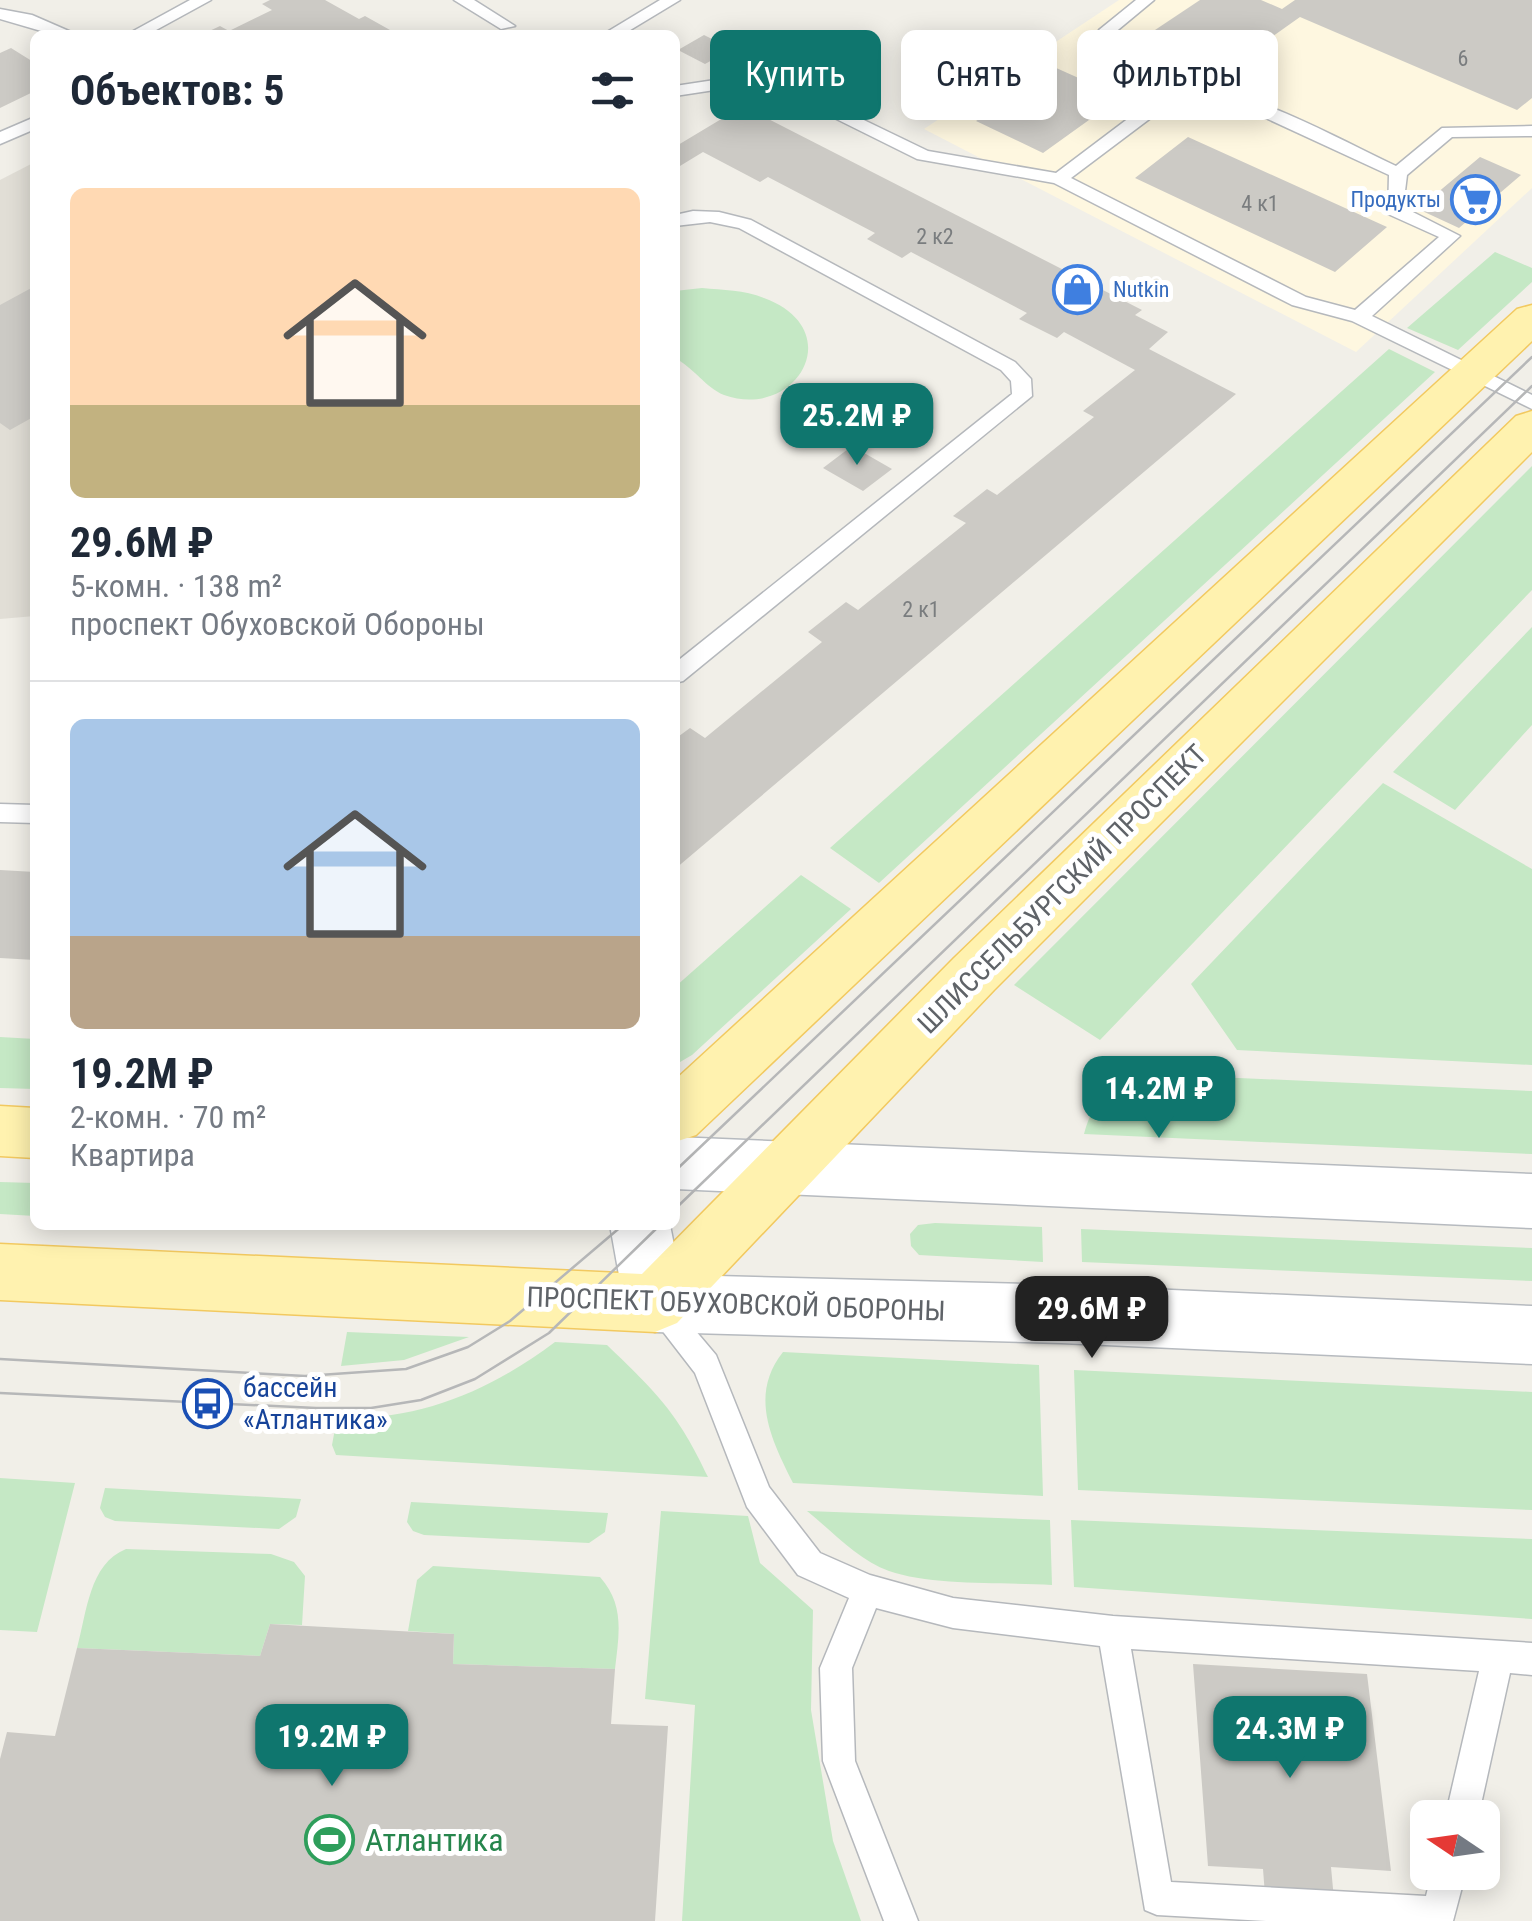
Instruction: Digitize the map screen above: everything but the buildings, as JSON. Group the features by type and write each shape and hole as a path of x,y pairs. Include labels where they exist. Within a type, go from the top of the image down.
{"main road":[{"path":"680,1112 1532,318"},
{"name":"ШЛИССЕЛЬБУРГСКИЙ ПРОСПЕКТ","path":"655,1303 974,974 1532,426"},
{"path":"0,1131 30,1133"},
{"name":"ПРОСПЕКТ ОБУХОВСКОЙ ОБОРОНЫ","path":"0,1272 655,1303"}],"street":[{"path":"680,1163 1532,1201"},
{"path":"641,1230 655,1303"},
{"name":"ПРОСПЕКТ ОБУХОВСКОЙ ОБОРОНЫ","path":"655,1303 1061,1314 1532,1334"}],"lane":[{"path":"144,30 203,0"},
{"path":"462,0 504,30"},
{"path":"619,30 672,0"},
{"path":"1109,30 1146,0"},
{"path":"0,14 26,18 57,30"},
{"path":"680,90 731,80 781,85 923,155 1060,179 1299,300 1359,317 1532,403"},
{"path":"1278,118 1398,173"},
{"path":"1060,179 1138,120"},
{"path":"0,139 30,124"},
{"path":"1359,317 1451,236 1394,210 1398,173 1448,132 1532,131"},
{"path":"680,219 694,215 720,216 745,224 1008,366 1021,380 1022,396 680,671"},
{"path":"0,813 30,814"},
{"path":"655,1303 706,1365 758,1497 810,1564 868,1590 953,1613 1113,1632 1532,1659"},
{"path":"868,1590 836,1668 840,1761 901,1921"},
{"path":"1113,1632 1158,1898 1439,1914 1444,1890"},
{"path":"1465,1800 1498,1658"}],"shaded area":[{"path":"1119,0 1532,0 1532,188 1356,352 924,129 938,120 1057,120 1057,41"},
{"path":"30,165 30,616 0,619 0,180"}],"green space":[{"path":"1495,252 1532,268 1532,282 1458,350 1407,328"},
{"path":"702,288 756,295 790,312 804,330 808,350 803,368 791,384 773,395 750,400 724,395 711,387 680,361 680,290"},
{"path":"1389,349 1435,372 879,883 830,848"},
{"path":"1532,466 1532,590 1100,1040 1014,985"},
{"path":"1532,627 1532,725 1455,810 1393,772"},
{"path":"1383,783 1532,869 1532,1065 1237,1050 1191,984"},
{"path":"801,875 851,909 680,1062 680,983"},
{"path":"0,1037 30,1039 30,1089 0,1088"},
{"path":"1128,1073 1532,1091 1532,1154 1084,1134 1100,1099"},
{"path":"0,1182 30,1183 30,1216 0,1214"},
{"path":"918,1225 1042,1227 1043,1262 919,1255 911,1246 910,1234"},
{"path":"1081,1229 1532,1248 1532,1281 1082,1262"},
{"path":"347,1332 469,1337 404,1360 341,1366"},
{"path":"555,1342 607,1345 665,1405 708,1477 336,1455 332,1445 337,1418 397,1414 452,1400 505,1375"},
{"path":"783,1352 1039,1365 1043,1496 793,1483 771,1434 765,1401 767,1384"},
{"path":"1074,1370 1532,1392 1532,1510 1078,1490"},
{"path":"0,1478 75,1483 37,1632 0,1630"},
{"path":"105,1488 301,1499 296,1517 279,1529 115,1521 105,1517 100,1508"},
{"path":"411,1502 608,1513 605,1532 589,1543 424,1535 413,1531 407,1522"},
{"path":"661,1511 748,1516 760,1563 813,1610 811,1710 833,1841 861,1921 682,1921 695,1705 645,1699"},
{"path":"807,1511 1050,1520 1052,1585 947,1581 889,1571 856,1552"},
{"path":"1071,1520 1532,1539 1532,1619 1074,1587"},
{"path":"126,1549 271,1554 294,1562 305,1576 302,1625 270,1624 260,1656 77,1648 97,1577 114,1556"},
{"path":"433,1566 600,1577 617,1609 615,1669 453,1664 454,1634 408,1631 417,1580"}],"tram line":[{"path":"680,1166 1532,357"},
{"path":"680,1204 1532,386"},
{"path":"0,1359 305,1376 406,1369 468,1347 510,1321 617,1230"},
{"path":"0,1393 316,1408 371,1408 421,1400 475,1379 549,1333 655,1230"}],"place":[{"name":"Продукты","path":"1476,199"},
{"name":"Nutkin","path":"1078,289"},
{"name":"бассейн «Атлантика»","path":"208,1403"},
{"name":"Атлантика","path":"330,1840"}]}
